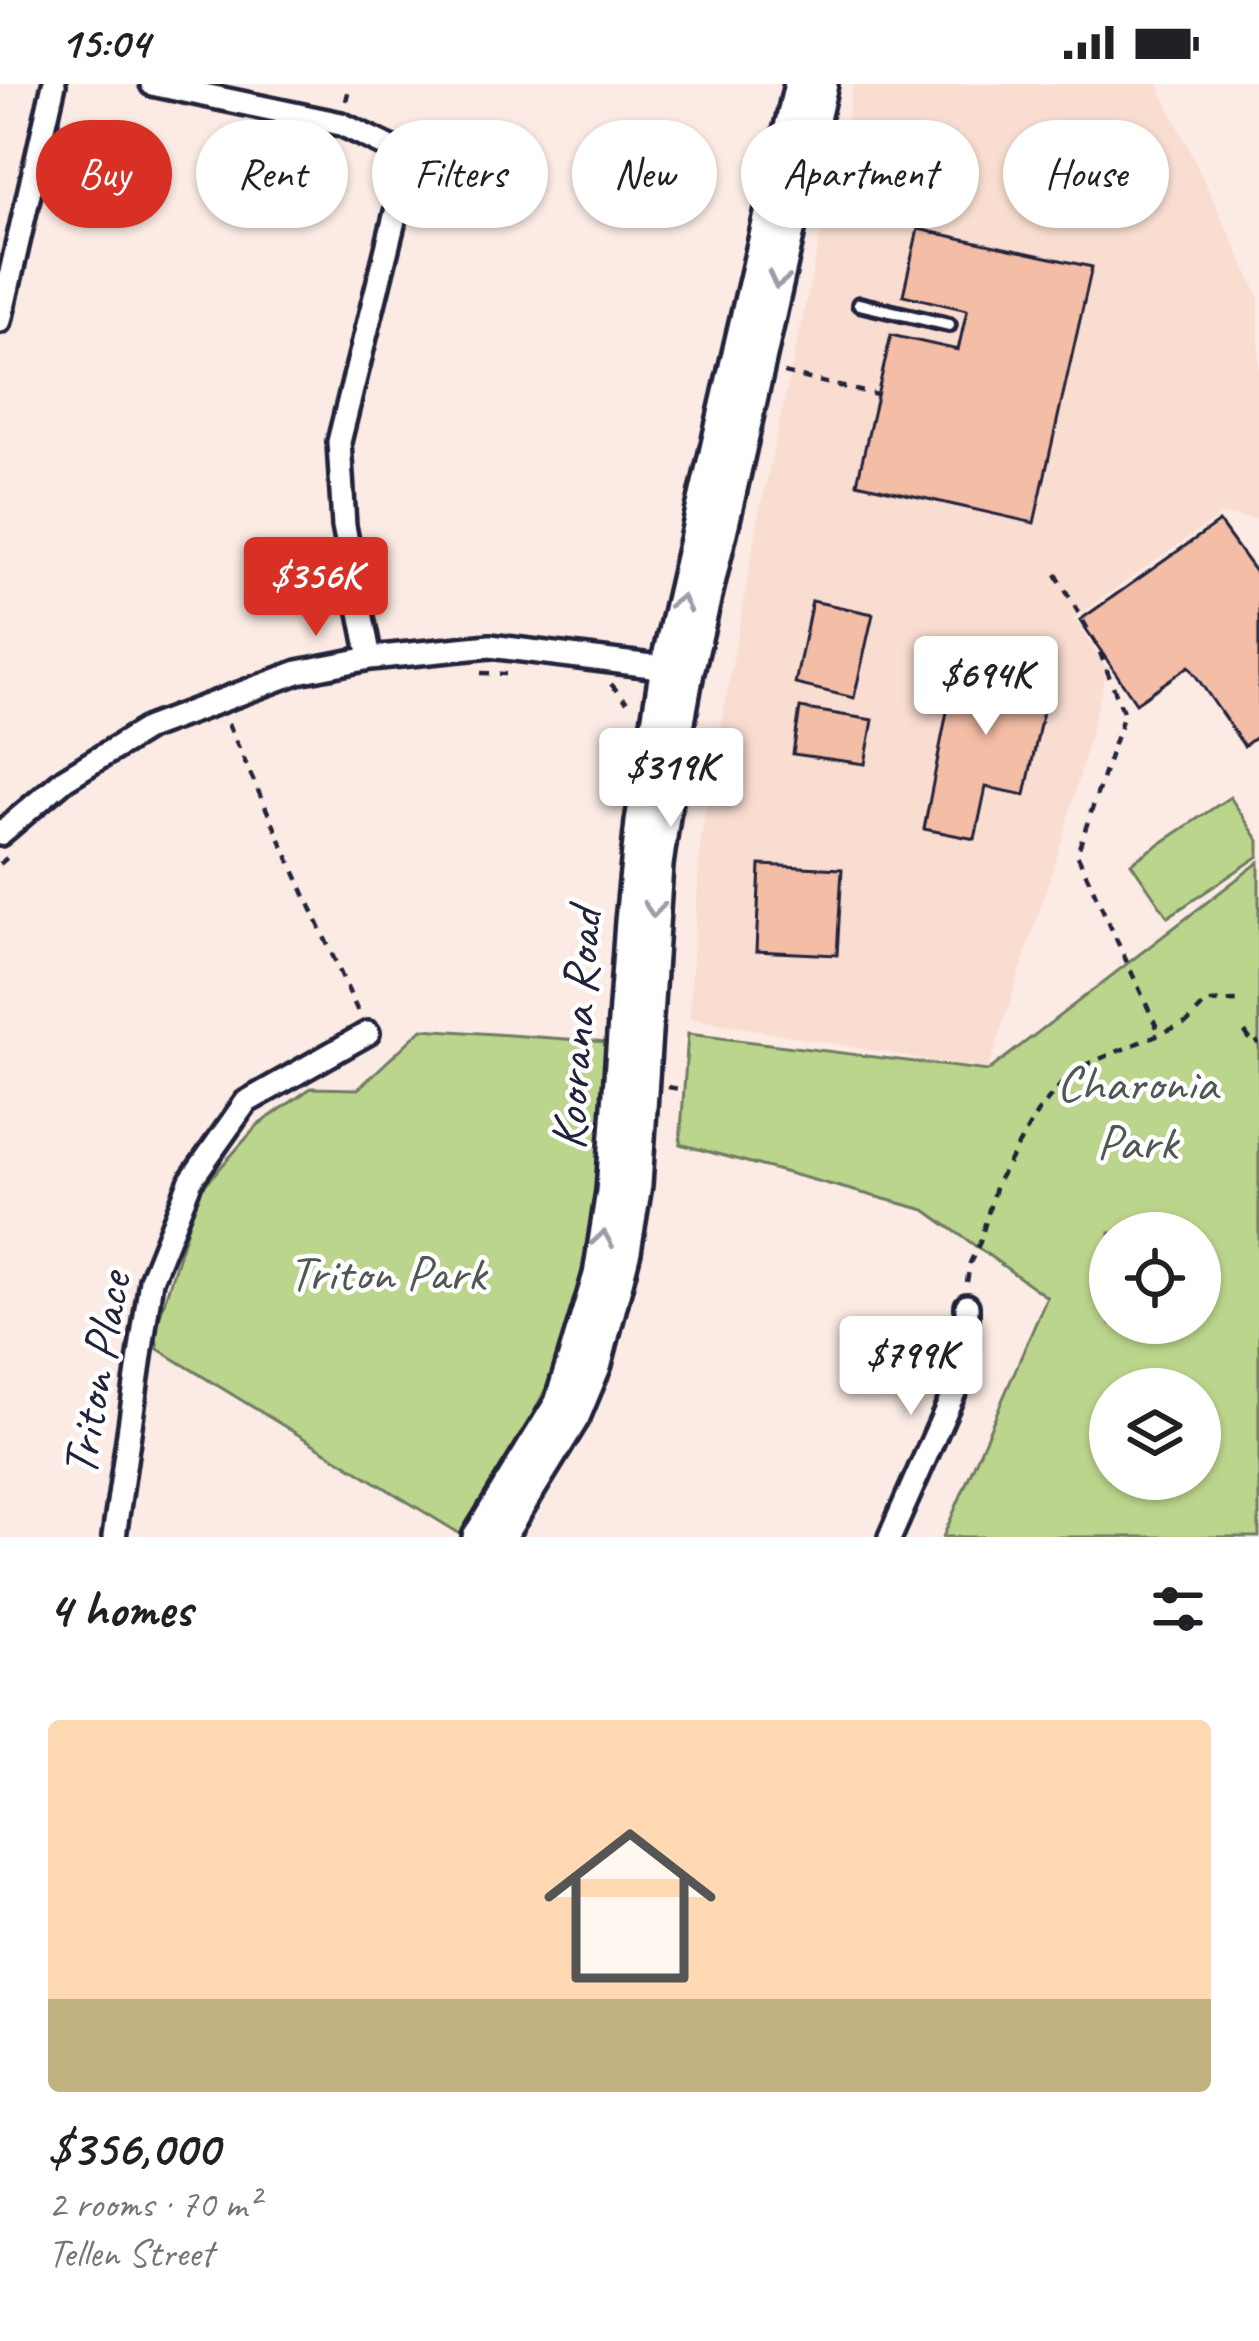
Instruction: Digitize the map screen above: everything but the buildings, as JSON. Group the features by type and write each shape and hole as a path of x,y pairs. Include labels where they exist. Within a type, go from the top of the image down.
{"street":[{"path":"0,322 54,84"},
{"path":"152,84 341,124 397,151 404,180 339,442 344,526 370,658"},
{"name":"Koorana Road","path":"501,1537 575,1417 597,1364 626,1251 637,1186 677,669 799,84"},
{"name":"Koorana Road","path":"477,1537 559,1402 598,1275 611,1191 640,822 823,84"},
{"path":"8,842 64,779 148,728 298,671 490,646 677,669"},
{"name":"Triton Place","path":"114,1537 151,1280 191,1180 246,1102 368,1033"},
{"path":"890,1537 967,1363 968,1306"}],"lane":[{"path":"860,304 949,325"}],"path":[{"path":"781,372 878,395"},
{"path":"1055,574 1096,645 1124,714 1077,854 1160,1034"},
{"path":"471,672 517,675"},
{"path":"607,680 627,702"},
{"path":"219,703 368,1033"},
{"path":"0,864 8,842"},
{"path":"968,1306 970,1263 997,1184 1037,1113 1072,1070 1188,1022 1206,1002 1237,1001"},
{"path":"1245,1032 1254,1045 1259,1041"},
{"path":"644,1087 684,1090"}],"shaded area":[{"path":"854,84 1158,84 1259,296 1259,519 1221,515 1074,618 1107,669 1065,831 988,1071 689,1018 701,836 760,510 822,228 979,228 979,120 846,120"}],"green space":[{"path":"1230,797 1259,841 1259,856 1168,917 1131,863"},
{"name":"Charonia Park","path":"1259,862 1259,1537 943,1537 1047,1297 925,1210 680,1144 688,1034 988,1071"},
{"name":"Triton Park","path":"422,1029 608,1042 593,1228 556,1368 507,1467 462,1535 158,1349 155,1332 198,1193 258,1125 311,1088 358,1089"}]}
